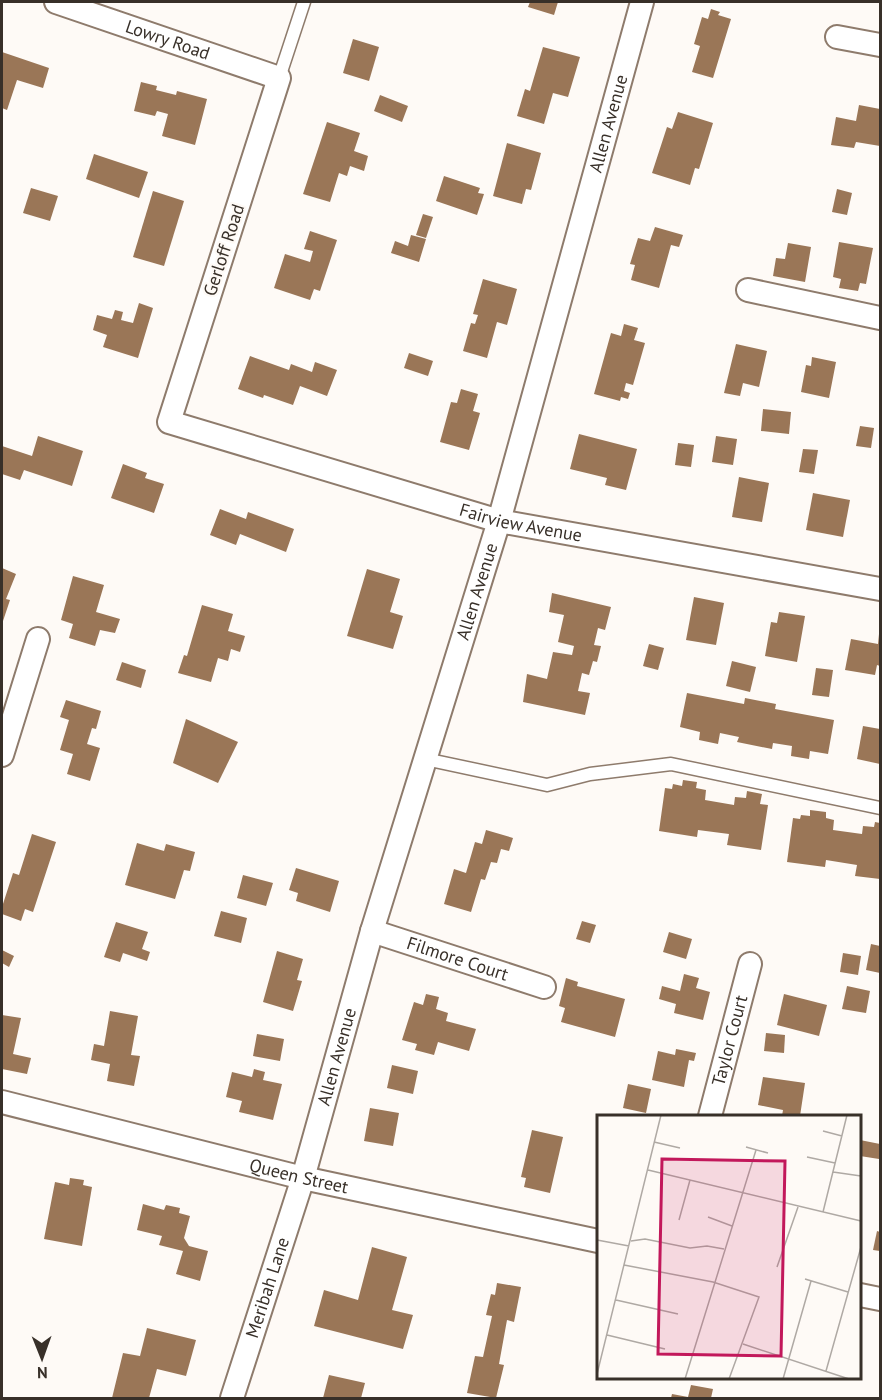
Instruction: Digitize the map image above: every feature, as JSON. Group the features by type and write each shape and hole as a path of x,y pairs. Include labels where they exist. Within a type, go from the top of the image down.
{"street":[{"name":"Lowry Road","path":"56,2 279,78"},
{"name":"Allen Avenue","path":"303,1178 372,931 500,521 642,2"},
{"path":"837,37 880,45"},
{"name":"Gerloff Road","path":"169,422 279,78"},
{"path":"748,290 880,318"},
{"name":"Fairview Avenue","path":"169,422 500,521 880,589"},
{"path":"2,755 38,639"},
{"name":"Filmore Court","path":"372,931 544,987"},
{"name":"Taylor Court","path":"710,1115 750,964"},
{"name":"Queen Street","path":"2,1102 303,1178 597,1241"},
{"name":"Meribah Lane","path":"232,1398 303,1178"},
{"path":"861,1295 880,1299"}],"lane":[{"path":"279,78 304,2"},
{"path":"425,759 547,785 590,774 671,764 880,808"}],"building":[{"path":"530,2 558,2 554,15 528,7"},
{"path":"711,9 720,12 718,15 731,19 713,78 692,72 700,46 694,44 702,17 708,19"},
{"path":"353,39 379,47 369,81 343,73"},
{"path":"543,47 580,57 568,97 553,93 544,124 517,116 525,89 530,91"},
{"path":"2,52 49,68 43,88 17,80 7,110 2,108"},
{"path":"141,82 157,86 156,90 176,95 177,91 207,99 195,145 162,136 168,114 157,111 155,116 134,111"},
{"path":"380,95 408,106 402,122 374,111"},
{"path":"859,105 880,109 880,146 856,142 854,148 831,145 836,117 856,121"},
{"path":"678,112 713,123 699,169 695,168 690,185 652,173 667,127 672,129"},
{"path":"327,122 360,133 354,151 368,156 364,171 350,166 347,176 339,173 330,202 303,194"},
{"path":"507,143 541,153 531,190 526,189 522,204 493,196"},
{"path":"94,154 148,172 139,198 86,179"},
{"path":"444,176 480,188 478,193 484,194 477,215 436,201"},
{"path":"31,188 58,196 50,221 23,213"},
{"path":"837,189 852,193 847,215 832,212"},
{"path":"153,191 184,201 164,266 133,257"},
{"path":"423,214 433,217 426,238 416,235"},
{"path":"655,227 683,235 679,247 671,245 659,288 631,280 635,265 630,264 638,238 650,241"},
{"path":"310,231 337,240 320,291 314,289 310,300 274,288 285,254 310,262 313,251 304,249"},
{"path":"411,235 426,239 419,262 391,253 395,241 408,246"},
{"path":"839,242 873,248 866,284 860,283 858,291 839,288 841,279 833,277"},
{"path":"788,243 811,247 805,282 773,276 776,258 785,259"},
{"path":"483,279 517,289 507,325 497,322 487,358 463,351 471,323 475,324 478,315 473,314"},
{"path":"139,303 153,308 138,358 103,347 107,335 93,330 97,315 112,319 115,310 123,312 121,320 133,323"},
{"path":"624,324 638,328 634,340 645,343 633,385 626,383 624,391 630,393 628,399 621,397 620,401 594,394 611,333 621,336"},
{"path":"736,344 767,351 759,387 743,383 740,396 724,393"},
{"path":"409,353 433,361 428,376 404,368"},
{"path":"250,356 289,370 291,364 312,372 315,362 337,370 327,396 300,386 293,405 238,389"},
{"path":"812,357 836,362 829,398 801,392 806,365 811,366"},
{"path":"461,389 478,394 473,411 480,413 469,450 440,442 451,402 457,403"},
{"path":"763,409 791,412 789,434 761,431"},
{"path":"860,426 874,428 871,448 856,446"},
{"path":"579,434 637,449 626,490 605,485 607,478 570,469"},
{"path":"38,436 83,451 72,486 24,470 20,480 2,474 2,446 32,456"},
{"path":"716,436 737,439 733,465 712,462"},
{"path":"678,443 694,445 691,467 675,465"},
{"path":"803,449 818,450 814,474 799,472"},
{"path":"123,464 147,473 145,478 164,484 154,513 111,498"},
{"path":"739,477 769,483 762,522 732,517"},
{"path":"813,493 850,500 843,537 806,530"},
{"path":"220,509 246,519 248,512 294,529 286,552 240,534 236,545 210,535"},
{"path":"2,568 16,574 6,599 10,600 2,624"},
{"path":"367,569 400,579 390,612 403,616 393,649 347,636"},
{"path":"73,576 104,585 96,612 120,619 115,633 100,630 95,646 69,638 73,624 61,620"},
{"path":"552,593 611,607 605,630 598,628 594,645 601,646 597,662 593,661 589,675 582,673 578,691 590,693 585,715 523,702 527,674 547,679 553,652 572,655 574,646 558,642 564,615 549,612"},
{"path":"694,597 724,603 716,645 686,640"},
{"path":"202,605 233,614 228,631 245,636 240,652 231,649 228,661 218,658 211,682 178,673 184,655 187,656"},
{"path":"779,612 805,616 797,662 765,656 771,622 777,623"},
{"path":"879,634 880,666 877,665 875,675 845,670 851,639 878,644"},
{"path":"649,644 664,648 658,670 643,666"},
{"path":"732,661 756,667 750,692 726,686"},
{"path":"122,662 146,670 141,688 116,680"},
{"path":"816,668 833,670 829,697 812,695"},
{"path":"687,693 744,704 745,698 776,704 775,709 834,720 828,754 810,751 809,759 791,756 792,746 773,743 772,749 737,742 739,737 720,733 718,744 699,740 700,732 680,727"},
{"path":"66,700 101,711 96,729 92,728 87,744 100,748 90,781 67,774 73,754 60,750 69,720 60,717"},
{"path":"186,719 238,742 218,783 173,763"},
{"path":"863,726 880,729 880,764 857,759"},
{"path":"683,780 697,782 696,788 706,790 705,800 734,805 735,797 746,798 747,791 762,794 760,804 768,805 761,850 727,845 729,834 698,830 697,837 659,831 665,788 672,789 673,784 682,786"},
{"path":"810,810 826,812 826,818 834,820 833,830 862,834 863,826 874,827 875,822 880,823 880,879 855,876 857,865 826,860 825,867 787,862 793,818 800,819 801,815 810,816"},
{"path":"486,830 513,838 509,851 501,849 497,863 491,862 485,880 481,879 471,912 444,904 454,869 466,873 475,842 482,844"},
{"path":"32,834 56,842 33,912 25,909 21,921 2,914 2,907 13,873 19,875"},
{"path":"137,843 164,851 166,844 195,852 190,871 184,870 175,899 125,885"},
{"path":"296,868 339,881 330,912 296,901 298,893 289,890"},
{"path":"243,875 273,883 266,906 237,898"},
{"path":"221,911 247,918 241,943 214,936"},
{"path":"582,921 596,925 590,943 576,939"},
{"path":"116,922 148,932 142,949 150,952 147,961 123,953 120,962 104,957"},
{"path":"669,932 692,939 686,959 663,952"},
{"path":"871,944 880,946 880,973 866,970"},
{"path":"2,950 14,956 9,967 2,963"},
{"path":"277,951 303,959 297,980 302,981 293,1011 263,1002"},
{"path":"843,953 861,956 858,975 840,972"},
{"path":"684,974 699,978 696,988 710,992 703,1020 674,1013 676,1004 659,999 662,986 680,991"},
{"path":"566,978 578,982 577,986 625,999 615,1037 561,1022 565,1008 559,1006"},
{"path":"847,986 870,991 866,1013 842,1009"},
{"path":"426,994 439,997 436,1009 448,1013 446,1021 476,1029 469,1051 438,1042 434,1055 415,1050 417,1044 402,1040 414,1002 423,1005"},
{"path":"784,994 827,1005 819,1036 777,1025"},
{"path":"110,1011 138,1016 131,1055 140,1056 134,1086 107,1081 110,1064 91,1060 94,1044 104,1046"},
{"path":"2,1015 21,1018 13,1054 31,1058 27,1074 2,1069"},
{"path":"766,1033 785,1035 784,1053 764,1051"},
{"path":"257,1034 284,1039 280,1061 253,1056"},
{"path":"676,1049 696,1053 694,1061 689,1060 684,1087 652,1080 658,1051 675,1055"},
{"path":"392,1065 418,1071 413,1094 387,1088"},
{"path":"254,1069 265,1072 263,1080 282,1084 273,1120 239,1112 242,1101 226,1097 232,1072 252,1077"},
{"path":"763,1077 805,1083 800,1115 782,1115 783,1110 758,1105"},
{"path":"628,1084 651,1089 646,1113 623,1108"},
{"path":"370,1108 399,1113 393,1146 364,1141"},
{"path":"532,1130 563,1137 550,1193 524,1187 526,1178 521,1177"},
{"path":"861,1140 880,1144 879,1159 861,1156"},
{"path":"70,1178 84,1180 83,1185 92,1187 82,1246 44,1239 55,1182 69,1185"},
{"path":"143,1204 164,1210 166,1205 180,1208 179,1213 190,1216 184,1238 189,1246 208,1251 200,1281 176,1274 183,1251 159,1245 162,1236 137,1230"},
{"path":"877,1231 880,1232 880,1251 873,1250"},
{"path":"372,1247 407,1257 392,1310 413,1315 403,1349 314,1326 324,1290 358,1300"},
{"path":"497,1283 521,1287 514,1322 507,1320 499,1364 504,1365 496,1398 467,1393 475,1356 483,1357 492,1316 486,1315 491,1294 495,1295"},
{"path":"147,1328 196,1340 186,1376 157,1369 149,1398 112,1398 123,1353 140,1356"},
{"path":"329,1375 365,1383 361,1398 323,1398"},
{"path":"691,1385 713,1389 711,1398 671,1398 672,1394 688,1397"}]}
